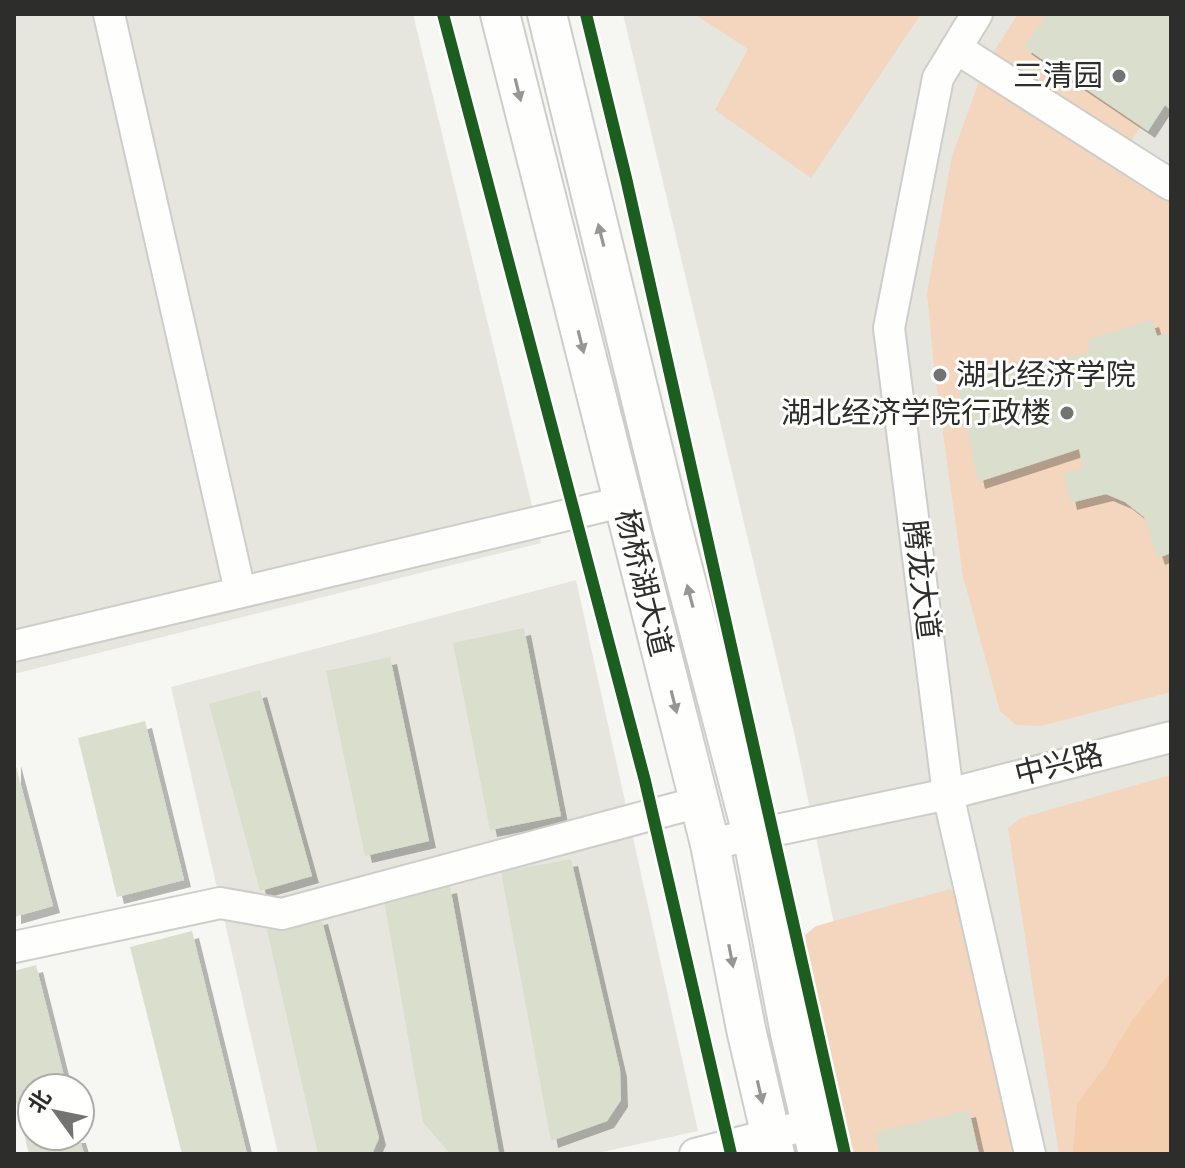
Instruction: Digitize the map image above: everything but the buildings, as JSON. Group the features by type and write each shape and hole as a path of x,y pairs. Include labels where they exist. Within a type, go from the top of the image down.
{"main road":[{"name":"杨桥湖大道","path":"500,14 710,844 772,1144"},
{"name":"杨桥湖大道","path":"547,14 671,523 752,834 790,1033 814,1139"}],"street":[{"path":"109,14 240,591"},
{"name":"腾龙大道","path":"977,14 938,78 889,328 948,794 1030,1154"},
{"path":"956,48 1171,185"},
{"path":"14,646 622,502"},
{"name":"中兴路","path":"710,844 948,794 1171,737"},
{"path":"14,947 220,903 282,914 699,802"},
{"path":"695,1154 814,1139"}],"shaded area":[{"path":"14,14 413,14 541,543 14,674"},
{"name":"湖北经济学院","path":"623,14 1171,14 1171,1154 882,1154 795,737"},
{"path":"694,14 921,14 811,178 715,110 748,49"},
{"path":"1018,14 1047,14 1025,48 1141,126 1128,146 991,56"},
{"path":"982,73 1171,196 1171,692 1041,726 1016,725 1000,711 963,577 935,376 927,293 952,156"},
{"path":"576,580 698,1131 593,1154 278,1154 171,687"},
{"path":"1171,775 1171,1154 1059,1154 1008,828 1021,818"},
{"path":"950,889 963,900 1015,1154 851,1154 800,939 816,926"},
{"path":"1171,972 1171,1154 1073,1154 1077,1105 1133,1019"}],"cycle path":[{"path":"443,14 645,781 731,1154"},
{"path":"586,14 626,178 845,1154"}],"place":[{"name":"三清园","path":"1119,76"},
{"name":"湖北经济学院","path":"940,375"},
{"name":"湖北经济学院行政楼","path":"1067,413"}]}
